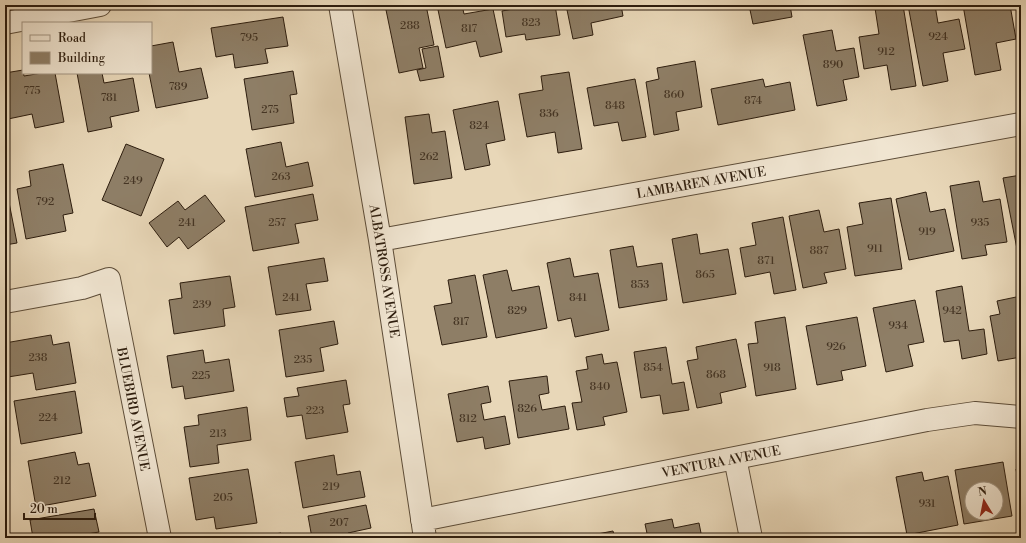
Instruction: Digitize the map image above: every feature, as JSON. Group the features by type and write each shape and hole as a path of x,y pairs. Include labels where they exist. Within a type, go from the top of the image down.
{"street":[{"path":"5,23 69,8 100,5"},
{"name":"ALBATROSS AVENUE","path":"340,5 380,240 424,529"},
{"name":"LAMBAREN AVENUE","path":"380,240 1021,124"},
{"name":"BLUEBIRD AVENUE","path":"5,302 82,288 109,279 160,538"},
{"name":"VENTURA AVENUE","path":"424,529 735,458 927,420 975,414 1021,417"},
{"path":"735,458 751,538"}],"building":[{"path":"385,5 426,5 434,45 419,48 423,68 399,73"},
{"path":"437,5 462,5 464,14 493,9 502,52 480,57 476,41 446,48"},
{"path":"524,5 555,5 560,35 526,40 525,34 506,37 502,11 524,7"},
{"path":"566,5 621,5 623,16 591,23 593,35 573,39"},
{"path":"749,5 790,5 792,17 753,24"},
{"path":"903,5 916,86 891,90 887,65 864,69 859,37 879,34 875,8"},
{"path":"908,5 935,5 938,23 959,19 965,49 943,53 948,81 923,86"},
{"path":"963,5 1010,5 1016,39 996,43 1001,70 975,75"},
{"path":"1018,5 1021,5 1021,21"},
{"path":"283,17 288,46 265,49 268,63 235,68 233,54 216,57 211,28"},
{"path":"832,30 836,51 854,48 859,77 843,80 847,100 817,106 803,35"},
{"path":"173,42 179,72 201,68 208,98 156,108 149,74 152,74 152,46"},
{"path":"438,46 444,77 420,81 417,70 426,68 422,49"},
{"path":"695,61 702,107 676,112 679,130 654,135 646,82 659,79 657,68"},
{"path":"22,70 22,74 24,76 36,74 55,74 64,122 35,128 32,114 8,119 5,104 5,73"},
{"path":"293,71 297,94 290,95 294,123 252,130 244,79"},
{"path":"569,72 582,149 558,153 555,132 527,137 519,94 543,90 541,76"},
{"path":"77,74 102,74 104,83 133,78 139,111 110,117 112,127 88,132"},
{"path":"635,79 646,137 622,141 618,122 594,126 587,88"},
{"path":"763,79 765,87 790,82 795,110 718,125 711,89"},
{"path":"498,101 505,140 486,144 490,165 465,170 453,110"},
{"path":"429,114 432,133 445,131 452,178 414,184 405,117"},
{"path":"281,142 286,167 308,162 313,186 255,197 246,149"},
{"path":"126,144 164,159 141,216 102,200"},
{"path":"63,164 73,213 63,215 66,231 26,239 17,189 31,186 29,171"},
{"path":"1021,175 1021,259 1019,259 1003,178"},
{"path":"979,181 983,202 1000,199 1007,242 985,245 987,255 962,259 950,186"},
{"path":"5,182 17,243 5,245"},
{"path":"926,192 930,212 945,209 954,251 909,260 896,199"},
{"path":"313,194 318,220 295,224 299,243 253,251 245,207"},
{"path":"205,195 225,221 188,249 179,237 167,247 149,223 178,201 185,210"},
{"path":"891,198 902,269 855,276 847,227 863,224 859,203"},
{"path":"819,210 824,232 839,229 846,269 824,273 827,283 803,288 789,216"},
{"path":"783,217 796,290 774,294 770,272 745,277 740,248 756,245 752,223"},
{"path":"697,234 700,254 728,249 736,294 683,303 672,239"},
{"path":"633,246 637,267 662,263 667,300 619,308 610,250"},
{"path":"324,258 328,281 306,284 311,310 276,315 268,267"},
{"path":"570,258 574,277 598,273 609,330 575,337 571,318 558,321 547,263"},
{"path":"507,270 512,291 539,286 547,328 496,338 483,275"},
{"path":"475,275 487,337 442,345 434,306 452,303 448,280"},
{"path":"230,276 235,307 223,309 225,326 174,334 169,300 182,298 180,283"},
{"path":"962,286 969,331 984,329 987,354 962,359 959,340 944,342 936,291"},
{"path":"1021,296 1021,357 998,361 990,316 1000,314 997,301"},
{"path":"915,300 924,342 908,345 913,366 886,372 873,308"},
{"path":"785,317 796,389 756,396 748,344 758,343 755,322"},
{"path":"857,317 866,366 841,371 843,380 817,385 806,326"},
{"path":"334,321 338,344 320,348 324,371 286,377 279,330"},
{"path":"51,335 53,345 69,342 76,383 36,390 33,373 8,377 5,370 5,343"},
{"path":"736,339 746,387 720,393 722,403 697,408 687,361 698,359 696,347"},
{"path":"666,347 672,384 684,382 689,410 663,414 660,395 641,398 634,352"},
{"path":"203,350 205,363 229,359 234,391 185,399 183,386 172,388 167,356"},
{"path":"602,354 604,364 617,362 627,412 603,417 605,425 577,430 572,403 582,402 576,371 588,369 586,357"},
{"path":"547,376 549,393 539,395 542,410 565,406 569,429 518,438 509,381"},
{"path":"346,380 350,404 343,405 348,432 306,439 302,415 287,417 284,398 299,396 297,388"},
{"path":"488,386 491,402 481,404 484,420 505,416 510,444 485,449 483,437 457,442 448,394"},
{"path":"75,391 82,433 21,444 14,401"},
{"path":"247,407 251,440 217,445 219,463 190,467 184,427 199,425 198,415"},
{"path":"75,452 78,465 89,463 96,496 36,507 28,461"},
{"path":"334,455 337,475 360,471 365,497 303,508 295,462"},
{"path":"1003,462 1012,516 1004,517 1004,481 964,481 964,521 982,521 964,524 955,470"},
{"path":"248,469 257,523 216,529 214,517 196,520 189,478"},
{"path":"1016,469 1021,469 1021,499"},
{"path":"922,472 924,481 948,476 958,525 907,535 896,477"},
{"path":"366,505 371,528 348,533 349,538 312,538 308,516"},
{"path":"94,509 99,532 81,535 81,538 33,538 30,520"},
{"path":"672,519 674,528 699,523 702,538 648,538 645,524"},
{"path":"613,531 615,538 588,538 587,536"},
{"path":"281,533 282,538 252,538"}]}
